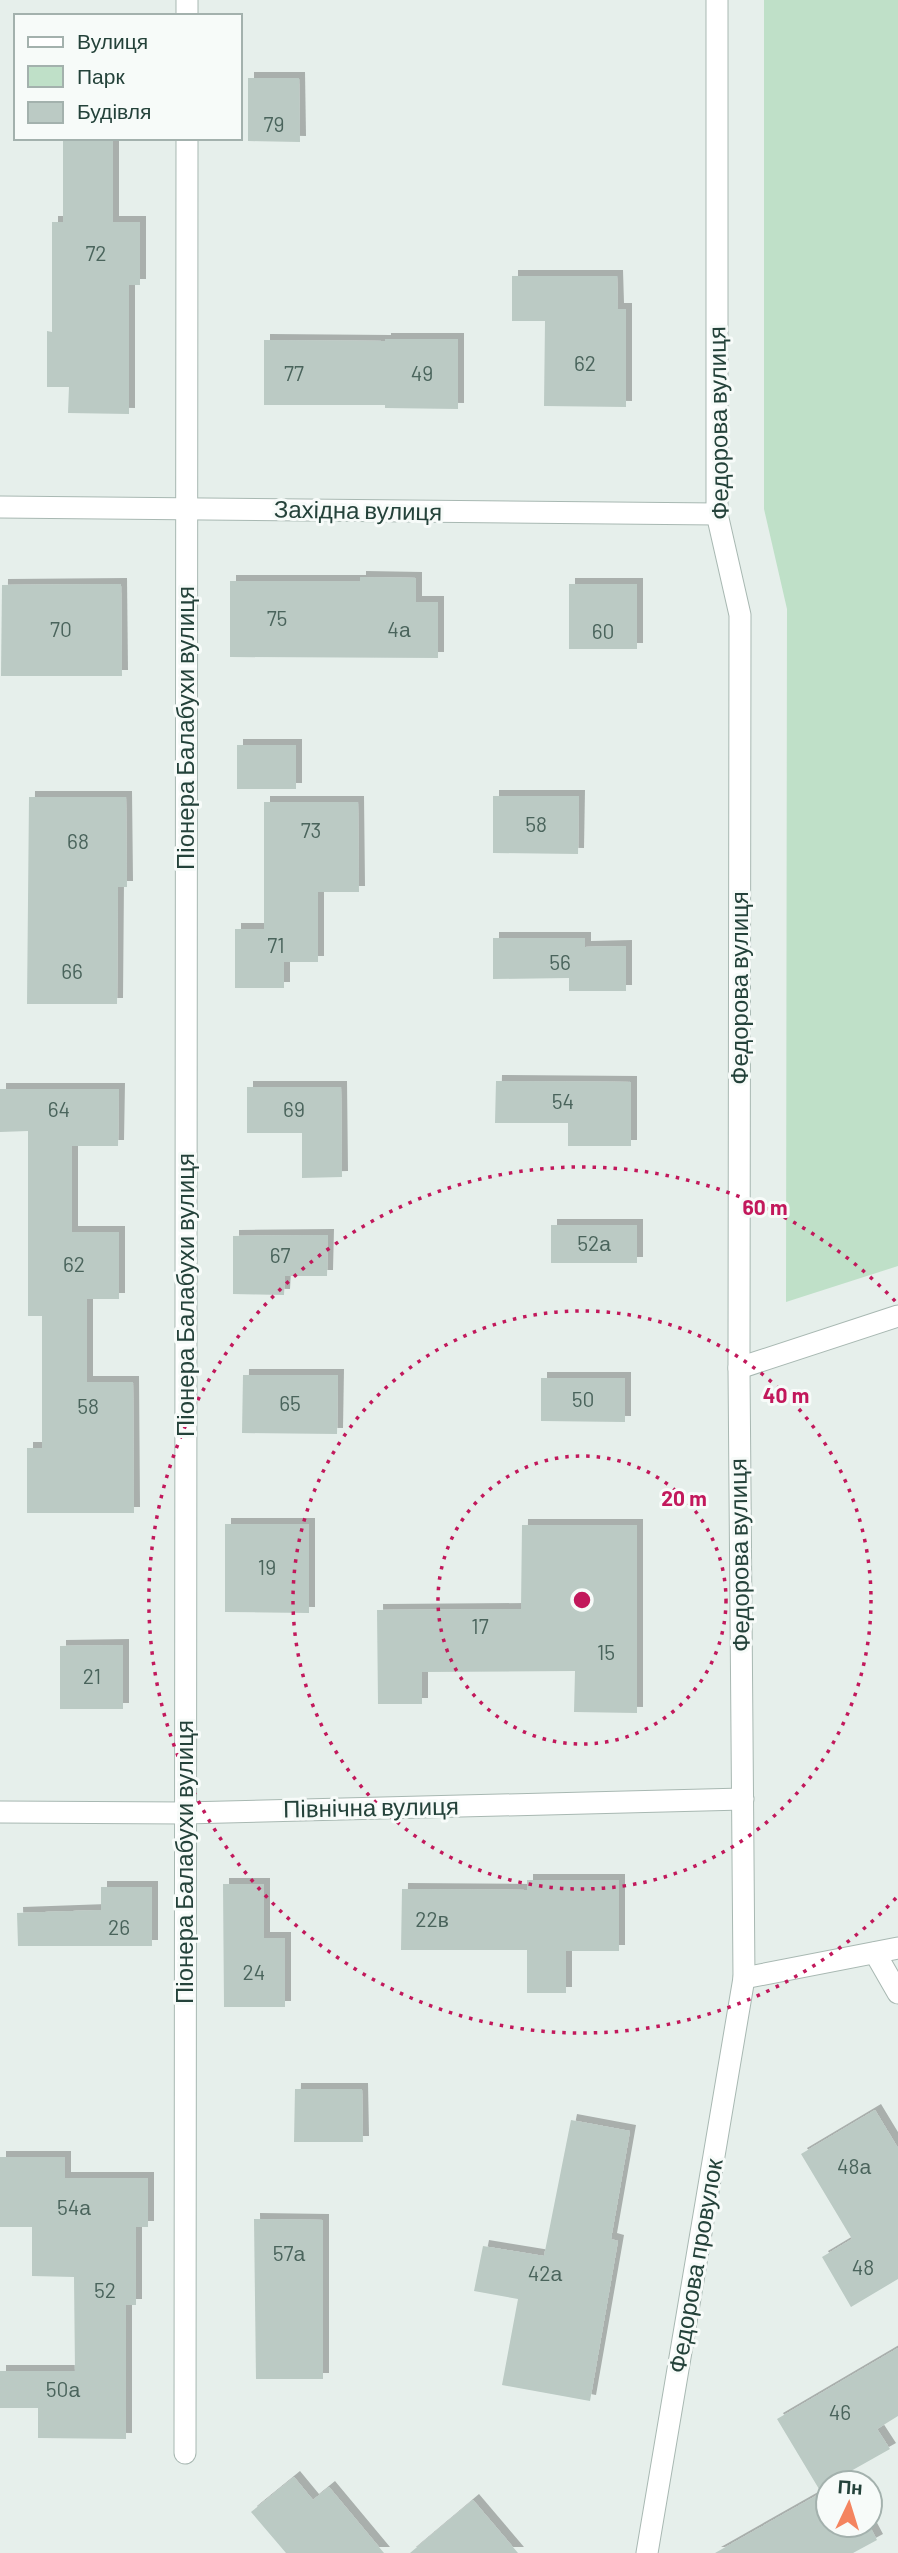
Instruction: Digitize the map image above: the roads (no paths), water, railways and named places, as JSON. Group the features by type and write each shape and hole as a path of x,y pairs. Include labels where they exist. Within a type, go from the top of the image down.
{"street":[{"name":"Федорова вулиця","path":"717,0 716,514 740,615 739,1368 744,1979"},
{"name":"Піонера Балабухи вулиця","path":"185,2452 187,140"},
{"name":"Західна вулиця","path":"0,507 716,514"},
{"path":"739,1368 898,1316"},
{"name":"Північна вулиця","path":"0,1812 186,1813 743,1799"},
{"path":"744,1979 898,1948"},
{"path":"875,1953 898,1993"},
{"name":"Федорова провулок","path":"648,2553 744,1979"}]}
